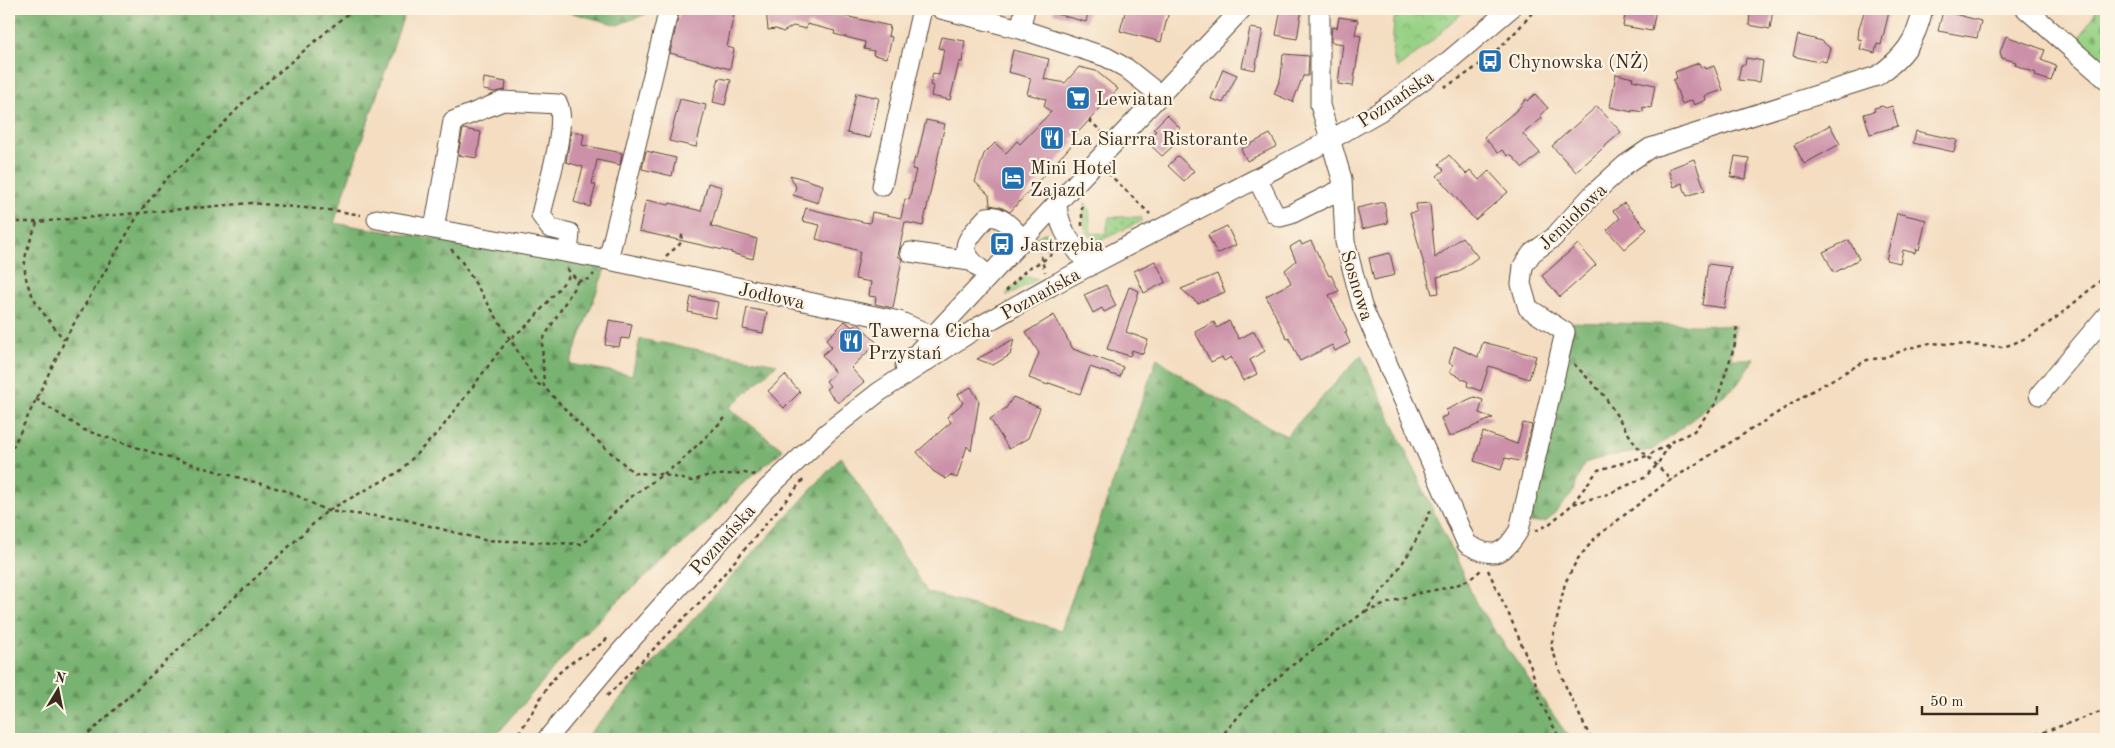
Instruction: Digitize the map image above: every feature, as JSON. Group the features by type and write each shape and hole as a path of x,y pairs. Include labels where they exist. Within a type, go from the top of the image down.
{"street":[{"path":"608,260 668,9"},
{"path":"882,186 922,9"},
{"path":"941,9 1020,29 1106,57 1160,95"},
{"path":"1020,29 1025,9"},
{"path":"879,392 989,276 1030,242 1057,203 1242,9"},
{"name":"Sosnowa","path":"1320,9 1320,105 1342,179 1345,242 1362,306 1467,544 1483,553 1497,554 1510,547 1512,543"},
{"name":"Poznańska","path":"547,739 621,651 767,489 822,438 879,392 980,326 1330,140 1403,95 1445,64 1510,9"},
{"name":"Jemiołowa","path":"1512,543 1519,530 1565,332 1528,308 1521,284 1523,266 1532,253 1553,238 1594,193 1625,165 1650,148 1877,76 1896,63 1913,40 1923,9"},
{"path":"2026,9 2106,79"},
{"path":"434,229 453,121 503,101 558,104 562,112 554,164 542,216 550,228 570,233 568,253"},
{"path":"1257,178 1274,213 1280,217 1291,214 1342,189"},
{"path":"1057,203 1060,224 1065,235 1089,267"},
{"path":"989,276 970,261 966,255 970,234 986,217 996,216 1030,242"},
{"name":"Jodłowa","path":"378,219 608,260 899,321 933,336"},
{"path":"910,252 970,261"},
{"path":"2039,395 2106,316"}],"path":[{"path":"9,456 64,340 140,212 166,179 190,158 244,102 354,9"},
{"path":"1089,120 1107,137"},
{"path":"1102,168 1153,217"},
{"path":"1075,184 1083,200 1082,230"},
{"path":"9,222 37,222 251,203 338,211 378,219"},
{"path":"37,222 25,261 28,289 64,340"},
{"path":"434,229 462,262 538,384 545,388 584,429 634,473 692,480 706,476 744,473 761,475"},
{"path":"659,262 680,244 683,232"},
{"path":"1030,242 1046,276"},
{"path":"1004,293 1028,268 1041,262 1063,247"},
{"path":"82,739 327,511 399,472 441,429 509,339 530,322 571,274"},
{"path":"1591,739 1566,687 1551,646 1566,583 1577,560 1595,538 1672,480 1812,392 1867,360 1886,357 1909,348 1931,343 2002,347 2012,345 2032,334 2106,276"},
{"path":"545,388 542,341 578,281"},
{"path":"1512,543 1548,525 1573,504 1598,470 1647,456 1694,431 1716,403 1735,344 1737,325"},
{"path":"1561,350 1603,394 1635,444 1672,480"},
{"path":"36,399 84,430 166,457 290,492 327,511 403,519 484,540 584,544 628,499 680,463 725,418"},
{"path":"1573,504 1608,494 1644,478 1657,465 1671,442"},
{"path":"605,698 702,600 805,478"},
{"path":"1219,739 1257,695 1294,663 1363,612 1389,583 1411,550 1428,518 1441,485"},
{"path":"1363,612 1411,595 1451,588 1472,579 1486,565 1532,670 1541,703 1560,739"},
{"path":"2012,739 2035,735 2106,710"}],"green space":[{"path":"9,9 406,9 334,223 606,266 570,364 632,375 640,339 777,364 729,408 783,450 740,486 708,522 619,600 580,638 493,739 9,739"},
{"path":"557,9 658,9 618,25"},
{"path":"1395,9 1466,9 1433,40 1398,68 1393,57"},
{"path":"2097,9 2106,9 2106,71 2075,46"},
{"path":"1085,202 1089,209 1091,233 1106,234 1109,217 1141,217 1142,221 1101,240 1094,239 1090,236 1085,226"},
{"path":"1044,233 1050,234 1061,243 1046,248 1035,238"},
{"path":"1031,277 1038,279 1007,296 1007,293 1023,278"},
{"path":"1565,322 1735,326 1731,359 1754,359 1737,385 1652,450 1608,456 1584,463 1572,494 1546,522 1521,523"},
{"path":"1361,355 1477,605 1570,739 584,739 841,457 927,592 1061,630 1157,358 1202,390 1286,436"}],"building":[{"path":"680,9 735,9 727,47 734,49 730,69 670,53"},
{"path":"766,9 807,9 806,11 830,15 831,13 890,26 888,36 892,37 887,58 873,55 874,51 864,49 865,42 834,34 835,31 807,24 806,29 793,26 783,32 776,29 768,30"},
{"path":"1054,9 1089,9 1086,22 1053,13"},
{"path":"1126,9 1142,9 1154,12 1155,9 1169,11 1161,42 1120,31"},
{"path":"1281,9 1302,9 1297,39 1276,35"},
{"path":"1626,9 1656,9 1652,31 1623,26"},
{"path":"1750,9 1773,9 1770,29 1749,25"},
{"path":"1865,9 1885,9 1885,11 1889,12 1881,45 1877,44 1875,53 1860,49 1862,40 1858,39 1859,28"},
{"path":"1943,11 1981,21 1977,38 1938,31"},
{"path":"1339,17 1358,20 1355,35 1361,36 1353,86 1338,84 1343,44 1331,42 1331,36 1332,27 1337,28"},
{"path":"1250,28 1263,30 1255,70 1242,67"},
{"path":"1798,35 1822,41 1830,48 1826,62 1793,56"},
{"path":"2006,36 2045,50 2041,60 2056,66 2051,81 2035,76 2036,73 2015,65 2016,62 2002,58 2000,52"},
{"path":"941,37 965,41 962,62 959,62 950,100 931,96 933,86 930,85 933,73 939,75 944,49 938,48"},
{"path":"1013,50 1049,59 1044,79 1065,83 1079,67 1096,71 1118,89 1071,140 1074,142 1069,148 1010,212 990,205 989,195 975,182 984,154 995,143 1006,153 1017,141 1020,144 1051,112 1044,106 1046,99 1027,94 1031,78 1008,72"},
{"path":"1283,54 1309,56 1308,76 1303,76 1293,102 1274,94 1281,77"},
{"path":"1746,58 1763,61 1760,82 1738,80 1741,65 1745,65"},
{"path":"1699,63 1701,68 1705,66 1706,69 1714,66 1723,90 1705,96 1706,100 1694,105 1692,100 1682,104 1673,80 1677,78 1675,72"},
{"path":"1223,69 1237,75 1223,103 1211,99"},
{"path":"1616,74 1655,85 1651,108 1643,107 1643,112 1632,110 1632,112 1610,107"},
{"path":"484,78 506,82 505,90 495,92 483,90"},
{"path":"719,78 731,80 725,105 713,102"},
{"path":"856,93 879,98 870,138 847,133"},
{"path":"1535,94 1548,108 1540,115 1542,118 1523,134 1540,153 1523,168 1510,154 1508,156 1502,150 1498,153 1484,137 1518,109 1526,99 1527,101"},
{"path":"680,99 706,105 696,147 669,141"},
{"path":"1597,106 1621,132 1576,172 1552,146"},
{"path":"1882,106 1886,108 1892,106 1898,126 1870,134 1864,114 1875,111 1874,108"},
{"path":"1167,115 1180,128 1168,141 1173,146 1162,156 1146,141 1156,131 1153,129"},
{"path":"926,120 945,124 923,226 905,222 898,256 902,259 893,308 875,304 876,297 869,296 871,282 855,279 860,251 816,239 820,225 802,221 806,208 870,223 872,212 901,218 905,199 909,200 916,170 912,169 915,157 917,158"},
{"path":"1830,125 1840,144 1804,164 1794,145"},
{"path":"463,129 481,132 477,158 458,155"},
{"path":"571,131 584,134 582,145 622,153 620,165 597,160 592,184 596,185 590,207 574,202 583,167 566,162"},
{"path":"1916,131 1957,140 1954,152 1913,143"},
{"path":"1270,134 1277,146 1247,161 1241,149"},
{"path":"646,151 676,158 672,176 642,169"},
{"path":"1449,155 1466,174 1470,170 1479,180 1489,171 1508,192 1475,220 1437,176 1444,170 1439,164"},
{"path":"1178,156 1194,171 1184,181 1168,166"},
{"path":"1735,156 1749,158 1746,179 1731,177"},
{"path":"1694,159 1705,190 1687,196 1682,183 1674,187 1668,169"},
{"path":"790,175 823,185 818,203 793,195 796,187"},
{"path":"708,183 722,187 711,226 757,239 753,259 732,252 639,231 646,200 669,205 670,203 701,211"},
{"path":"1384,202 1388,223 1362,229 1357,208"},
{"path":"1430,203 1435,258 1462,237 1478,257 1458,272 1437,277 1439,293 1432,294 1410,213 1417,212 1416,204"},
{"path":"1624,203 1647,229 1624,249 1607,230 1620,218 1613,211"},
{"path":"1897,213 1926,220 1919,250 1916,249 1915,253 1903,250 1900,263 1886,260"},
{"path":"1227,226 1236,245 1217,254 1208,235"},
{"path":"1849,240 1859,259 1834,273 1823,252"},
{"path":"1300,241 1302,245 1311,241 1339,291 1329,295 1347,331 1345,332 1350,343 1335,351 1332,345 1300,361 1266,296 1291,283 1285,270 1296,261 1290,247"},
{"path":"1578,244 1596,265 1560,297 1542,276"},
{"path":"1390,253 1395,275 1374,280 1369,258"},
{"path":"1155,261 1166,282 1144,293 1134,271"},
{"path":"1708,264 1731,267 1724,308 1702,305"},
{"path":"1217,274 1225,292 1198,303 1181,289"},
{"path":"1106,285 1116,306 1104,312 1102,308 1093,313 1084,295"},
{"path":"1129,287 1139,291 1126,332 1148,340 1143,354 1132,350 1130,356 1107,349"},
{"path":"691,297 718,302 715,318 688,312"},
{"path":"747,308 767,312 763,333 743,329"},
{"path":"1054,315 1073,349 1123,367 1120,377 1090,367 1080,394 1029,378 1039,353 1026,332"},
{"path":"609,320 632,324 629,339 621,338 619,347 605,345"},
{"path":"845,321 852,327 859,324 877,343 851,368 864,382 838,403 826,389 830,386 826,381 835,373 822,355 832,347 826,340"},
{"path":"1229,321 1239,339 1254,331 1265,351 1250,360 1257,374 1243,381 1231,357 1224,361 1222,357 1211,362 1195,332 1214,322 1217,328"},
{"path":"1014,339 1010,355 993,365 977,359"},
{"path":"1483,342 1536,356 1529,379 1489,366 1481,391 1467,386 1468,382 1450,372 1453,365 1449,363 1454,346 1478,357"},
{"path":"785,375 800,392 784,408 768,391"},
{"path":"971,387 979,401 971,451 967,446 957,478 950,475 946,479 933,471 917,452 951,422 947,417 963,403 958,394"},
{"path":"1013,397 1040,408 1028,438 1009,449 990,419 1006,408"},
{"path":"1474,397 1483,400 1479,413 1493,418 1449,437 1441,418 1448,415 1446,410"},
{"path":"1523,423 1532,425 1523,462 1505,458 1501,470 1474,461 1483,432 1517,444"}],"place":[{"name":"Chynowska (NŻ)","path":"1490,61"},
{"name":"Lewiatan","path":"1078,98"},
{"name":"La Siarrra Ristorante","path":"1052,138"},
{"name":"Mini Hotel Zajazd","path":"1013,178"},
{"name":"Jastrzębia","path":"1002,244"},
{"name":"Tawerna Cicha Przystań","path":"851,341"}]}
